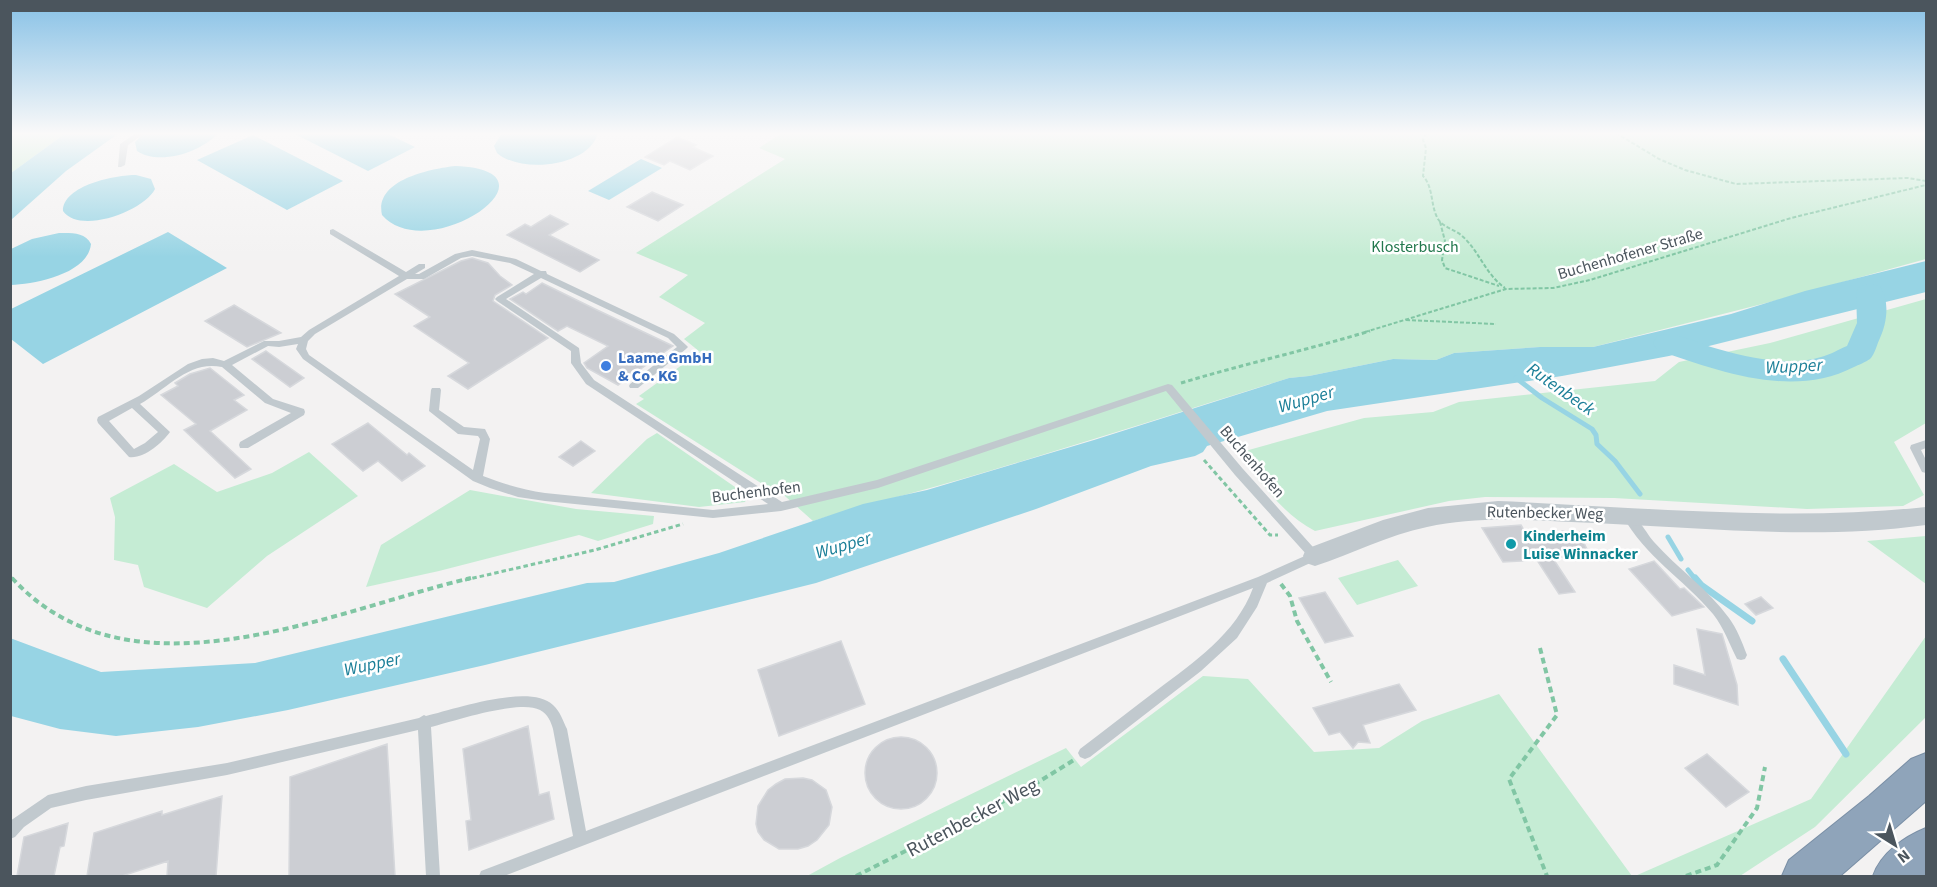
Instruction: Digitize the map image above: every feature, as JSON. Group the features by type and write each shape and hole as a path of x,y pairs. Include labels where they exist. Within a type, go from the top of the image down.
{"highway":[{"path":"1805,876 1885,811 1926,773"},
{"path":"1896,876 1926,850"}],"street":[{"name":"Rutenbecker Weg","path":"1315,555 1392,527 1459,512 1498,510 1627,514 1816,524 1870,522 1926,516"}],"lane":[{"path":"333,232 406,276 421,277 458,256 472,253 513,261 543,273 671,336 684,347 634,386"},
{"path":"225,364 267,343 279,344 304,340 312,332 422,266"},
{"path":"543,273 500,299 576,350 576,363 590,382 781,507"},
{"name":"Buchenhofen","path":"304,340 301,349 306,357 477,478 518,493 713,514 781,507 878,484 1168,387 1239,472 1315,555"},
{"path":"134,403 165,432 149,446 133,454 102,420 134,403 188,367 207,360 225,364 269,401 300,412 244,445"},
{"path":"436,390 434,411 462,431 481,432 485,439 477,478"},
{"path":"1926,444 1915,448 1926,469"},
{"path":"1627,514 1656,553 1719,611 1736,636 1741,655"},
{"name":"Rutenbecker Weg","path":"486,876 1275,575 1315,555"},
{"path":"1085,753 1215,652 1244,619 1253,604 1262,580"},
{"path":"10,832 18,822 48,802 86,793 227,769 515,701 541,702 555,714 560,729 581,840"},
{"path":"424,721 433,876"}],"path":[{"path":"1423,174 1430,184 1430,198 1445,241 1442,260 1445,268 1504,288"},
{"path":"1701,174 1736,184 1908,178 1926,183"},
{"name":"Buchenhofener Straße","path":"1168,387 1246,363 1324,345 1504,288 1554,288 1590,280 1791,218 1926,183"},
{"path":"1439,221 1462,236 1483,262 1490,276 1504,288"},
{"path":"1404,320 1496,324"},
{"path":"1204,460 1270,535 1295,534"},
{"path":"10,576 21,589 45,608 75,626 126,641 202,641 254,634 454,582 645,538 713,514"},
{"path":"1275,575 1290,596 1297,621 1330,682"},
{"path":"1540,648 1557,715 1509,779 1547,876"},
{"name":"Rutenbecker Weg","path":"856,876 1022,792 1085,753"},
{"path":"1686,876 1717,865 1757,808 1765,767"}],"green space":[{"name":"Klosterbusch","path":"761,174 1926,174 1926,259 1593,347 1540,347 1454,353 1436,360 1393,359 1289,378 1003,467 813,521 777,489 764,485 636,404 644,399 639,396 700,352 684,339 705,323 659,297 688,275 636,253"},
{"path":"1926,299 1926,423 1894,442 1924,495 1903,506 1807,509 1614,498 1485,497 1449,501 1315,531 1282,506 1238,453 1364,418 1433,412 1459,402 1655,381 1679,362 1770,343"},
{"path":"657,433 748,496 745,502 699,507 591,493 647,439"},
{"path":"309,452 358,496 267,556 207,608 144,587 138,565 114,560 115,517 110,498 174,464 217,492 272,473"},
{"path":"470,490 576,509 654,516 653,524 598,541 579,535 366,587 381,545"},
{"path":"1926,536 1926,584 1867,541"},
{"path":"1398,560 1418,586 1357,605 1338,578"},
{"path":"1926,636 1926,717 1815,827 1740,876 1635,876 1811,799"},
{"path":"1203,676 1248,679 1314,752 1379,748 1422,721 1499,694 1632,876 807,876 1066,748 1081,767"}],"water":[{"path":"11,174 62,174 11,220"},
{"path":"223,174 330,174 343,181 287,210"},
{"path":"418,174 490,174 499,183 495,197 479,212 456,224 429,230 403,228 382,215 382,203 387,193 406,178"},
{"path":"616,174 651,174 609,200 588,191"},
{"path":"136,175 151,179 155,189 149,197 126,212 97,220 83,221 71,218 63,211 65,202 81,188 116,177"},
{"path":"168,232 227,268 43,364 11,339 11,309"},
{"path":"59,233 78,234 85,237 91,244 88,254 81,263 59,275 11,285 11,249 32,239"},
{"path":"1926,261 1926,292 1669,356 1562,376 1327,411 1207,446 1203,452 1195,456 1151,466 1036,509 816,583 485,665 288,710 198,727 116,736 60,729 11,716 10,638 101,672 255,663 587,583 614,582 719,553 863,504 927,490 1094,440 1289,378 1393,359 1436,360 1454,353 1540,347 1593,347 1731,314 1805,291"}],"building":[{"path":"652,192 683,205 658,221 627,207"},
{"path":"550,215 568,224 549,235 599,260 580,272 507,235 525,224 531,227"},
{"path":"472,258 488,263 512,285 495,295 493,301 548,338 468,389 448,376 469,363 414,326 430,317 395,294 461,261"},
{"path":"542,283 673,346 618,385 587,368 584,363 608,346 567,326 558,331 510,299 523,292 526,294"},
{"path":"234,305 281,333 247,347 205,321"},
{"path":"266,351 304,378 290,387 252,359"},
{"path":"210,368 244,395 234,400 247,410 210,431 251,469 235,478 184,430 196,424 161,395 178,386 175,383 190,374"},
{"path":"368,423 407,455 409,453 425,466 402,481 378,461 363,471 332,444"},
{"path":"581,441 595,451 573,466 559,457"},
{"path":"1521,525 1532,544 1567,542 1562,531 1579,532 1591,558 1552,557 1575,592 1559,594 1537,560 1503,562 1482,528"},
{"path":"1654,561 1680,589 1684,588 1704,607 1672,616 1629,569"},
{"path":"1325,592 1353,636 1325,643 1299,598"},
{"path":"1761,597 1773,608 1756,615 1745,604"},
{"path":"1697,629 1722,634 1737,685 1738,705 1674,684 1674,665 1705,675"},
{"path":"841,641 865,704 779,736 758,670"},
{"path":"1399,684 1416,710 1363,725 1370,743 1358,742 1353,748 1340,732 1329,735 1313,708"},
{"path":"528,726 539,795 549,792 554,819 469,850 466,821 471,820 463,749"},
{"path":"901,737 921,743 931,753 937,773 931,793 921,803 901,809 881,803 871,793 865,773 871,753 881,743"},
{"path":"387,744 395,876 289,876 290,777"},
{"path":"1707,754 1749,792 1726,807 1685,768"},
{"path":"785,779 812,780 826,790 832,807 829,825 817,840 808,846 798,849 779,849 764,840 758,832 756,824 758,806 768,790 776,784"},
{"path":"222,796 216,876 167,876 168,861 122,876 87,876 94,833 162,811 162,815"},
{"path":"68,823 64,846 60,847 54,876 17,876 24,837"}],"waterway":[{"name":"Wupper","path":"1668,343 1724,361 1762,369 1782,371 1826,367 1859,352 1872,323 1870,292"},
{"name":"Rutenbeck","path":"1516,378 1542,398 1592,429 1596,435 1597,444 1615,461 1640,494"},
{"name":"Rutenbeck","path":"1668,537 1681,559"},
{"name":"Rutenbeck","path":"1688,570 1696,580"},
{"name":"Rutenbeck","path":"1695,578 1701,585 1752,621"},
{"name":"Rutenbeck","path":"1783,659 1846,754"}],"place":[{"name":"Laame GmbH & Co. KG","path":"606,366"},
{"name":"Kinderheim Luise Winnacker","path":"1511,544"}]}
